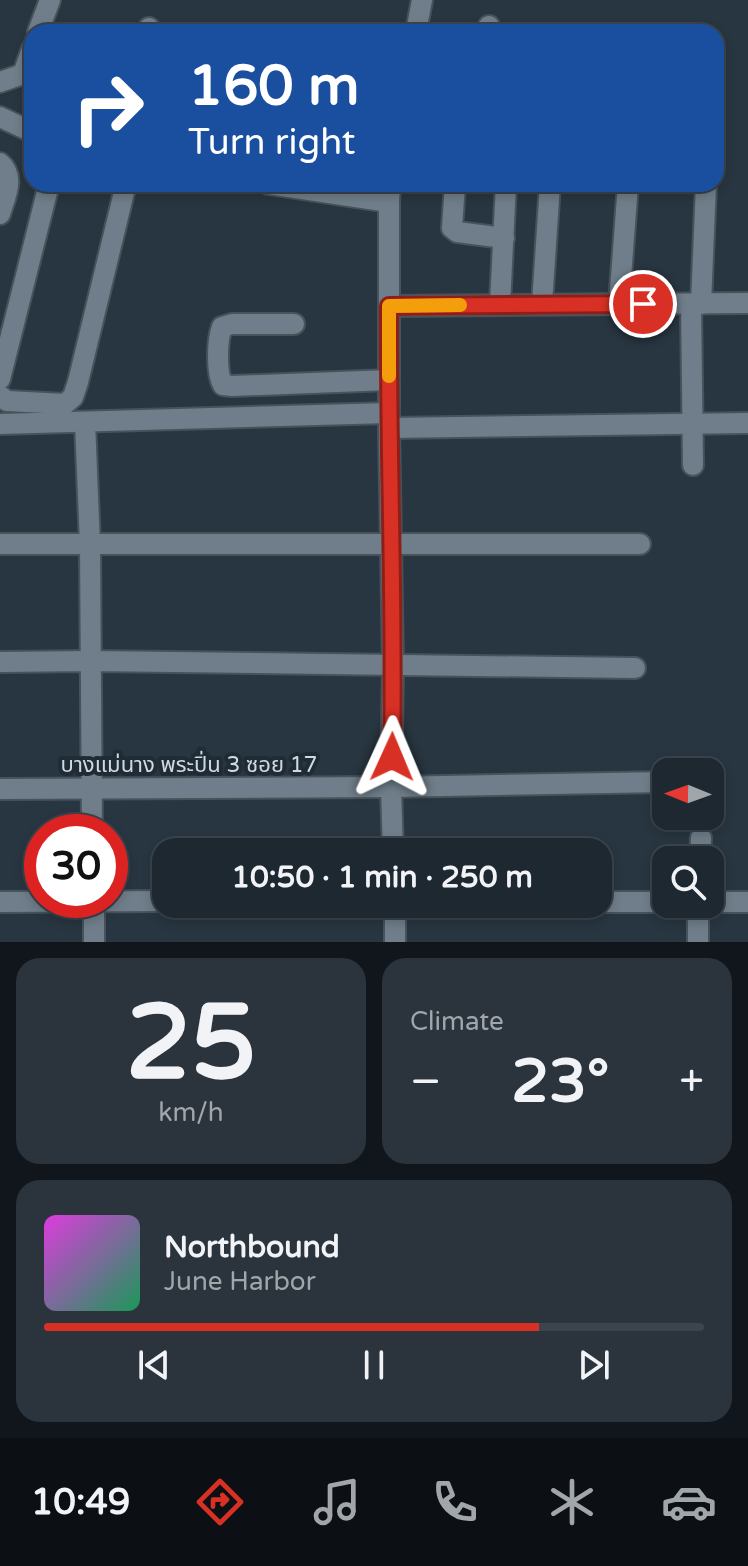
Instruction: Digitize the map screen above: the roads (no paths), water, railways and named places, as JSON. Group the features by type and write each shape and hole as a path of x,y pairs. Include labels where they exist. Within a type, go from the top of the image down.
{"street":[{"path":"41,24 50,0"},
{"path":"418,24 422,0"},
{"path":"0,82 24,71"},
{"path":"0,117 24,128"},
{"path":"0,163 5,167 9,185 0,214"},
{"path":"0,379 47,192"},
{"path":"0,396 7,401 65,404 73,397 124,192"},
{"path":"454,192 452,228 457,232 504,238"},
{"path":"500,304 506,192"},
{"path":"542,304 549,192"},
{"path":"619,304 627,192"},
{"path":"693,465 696,304 705,192"},
{"path":"390,193 393,838"},
{"path":"389,306 748,303"},
{"path":"294,324 232,324 222,327 219,335 219,378 223,385 389,380"},
{"path":"0,424 389,420 692,425 748,423"},
{"path":"85,422 90,545 92,814"},
{"path":"0,544 640,544"},
{"path":"0,662 635,668"},
{"name":"บางแม่นาง พระปิ่น 3 ซอย 17","path":"0,789 652,782"},
{"path":"701,838 701,846"},
{"path":"128,900 152,901"},
{"path":"0,902 24,901"},
{"path":"612,902 652,902"},
{"path":"724,902 748,902"},
{"path":"94,918 94,942"},
{"path":"395,918 395,942"},
{"path":"698,918 698,942"}]}
